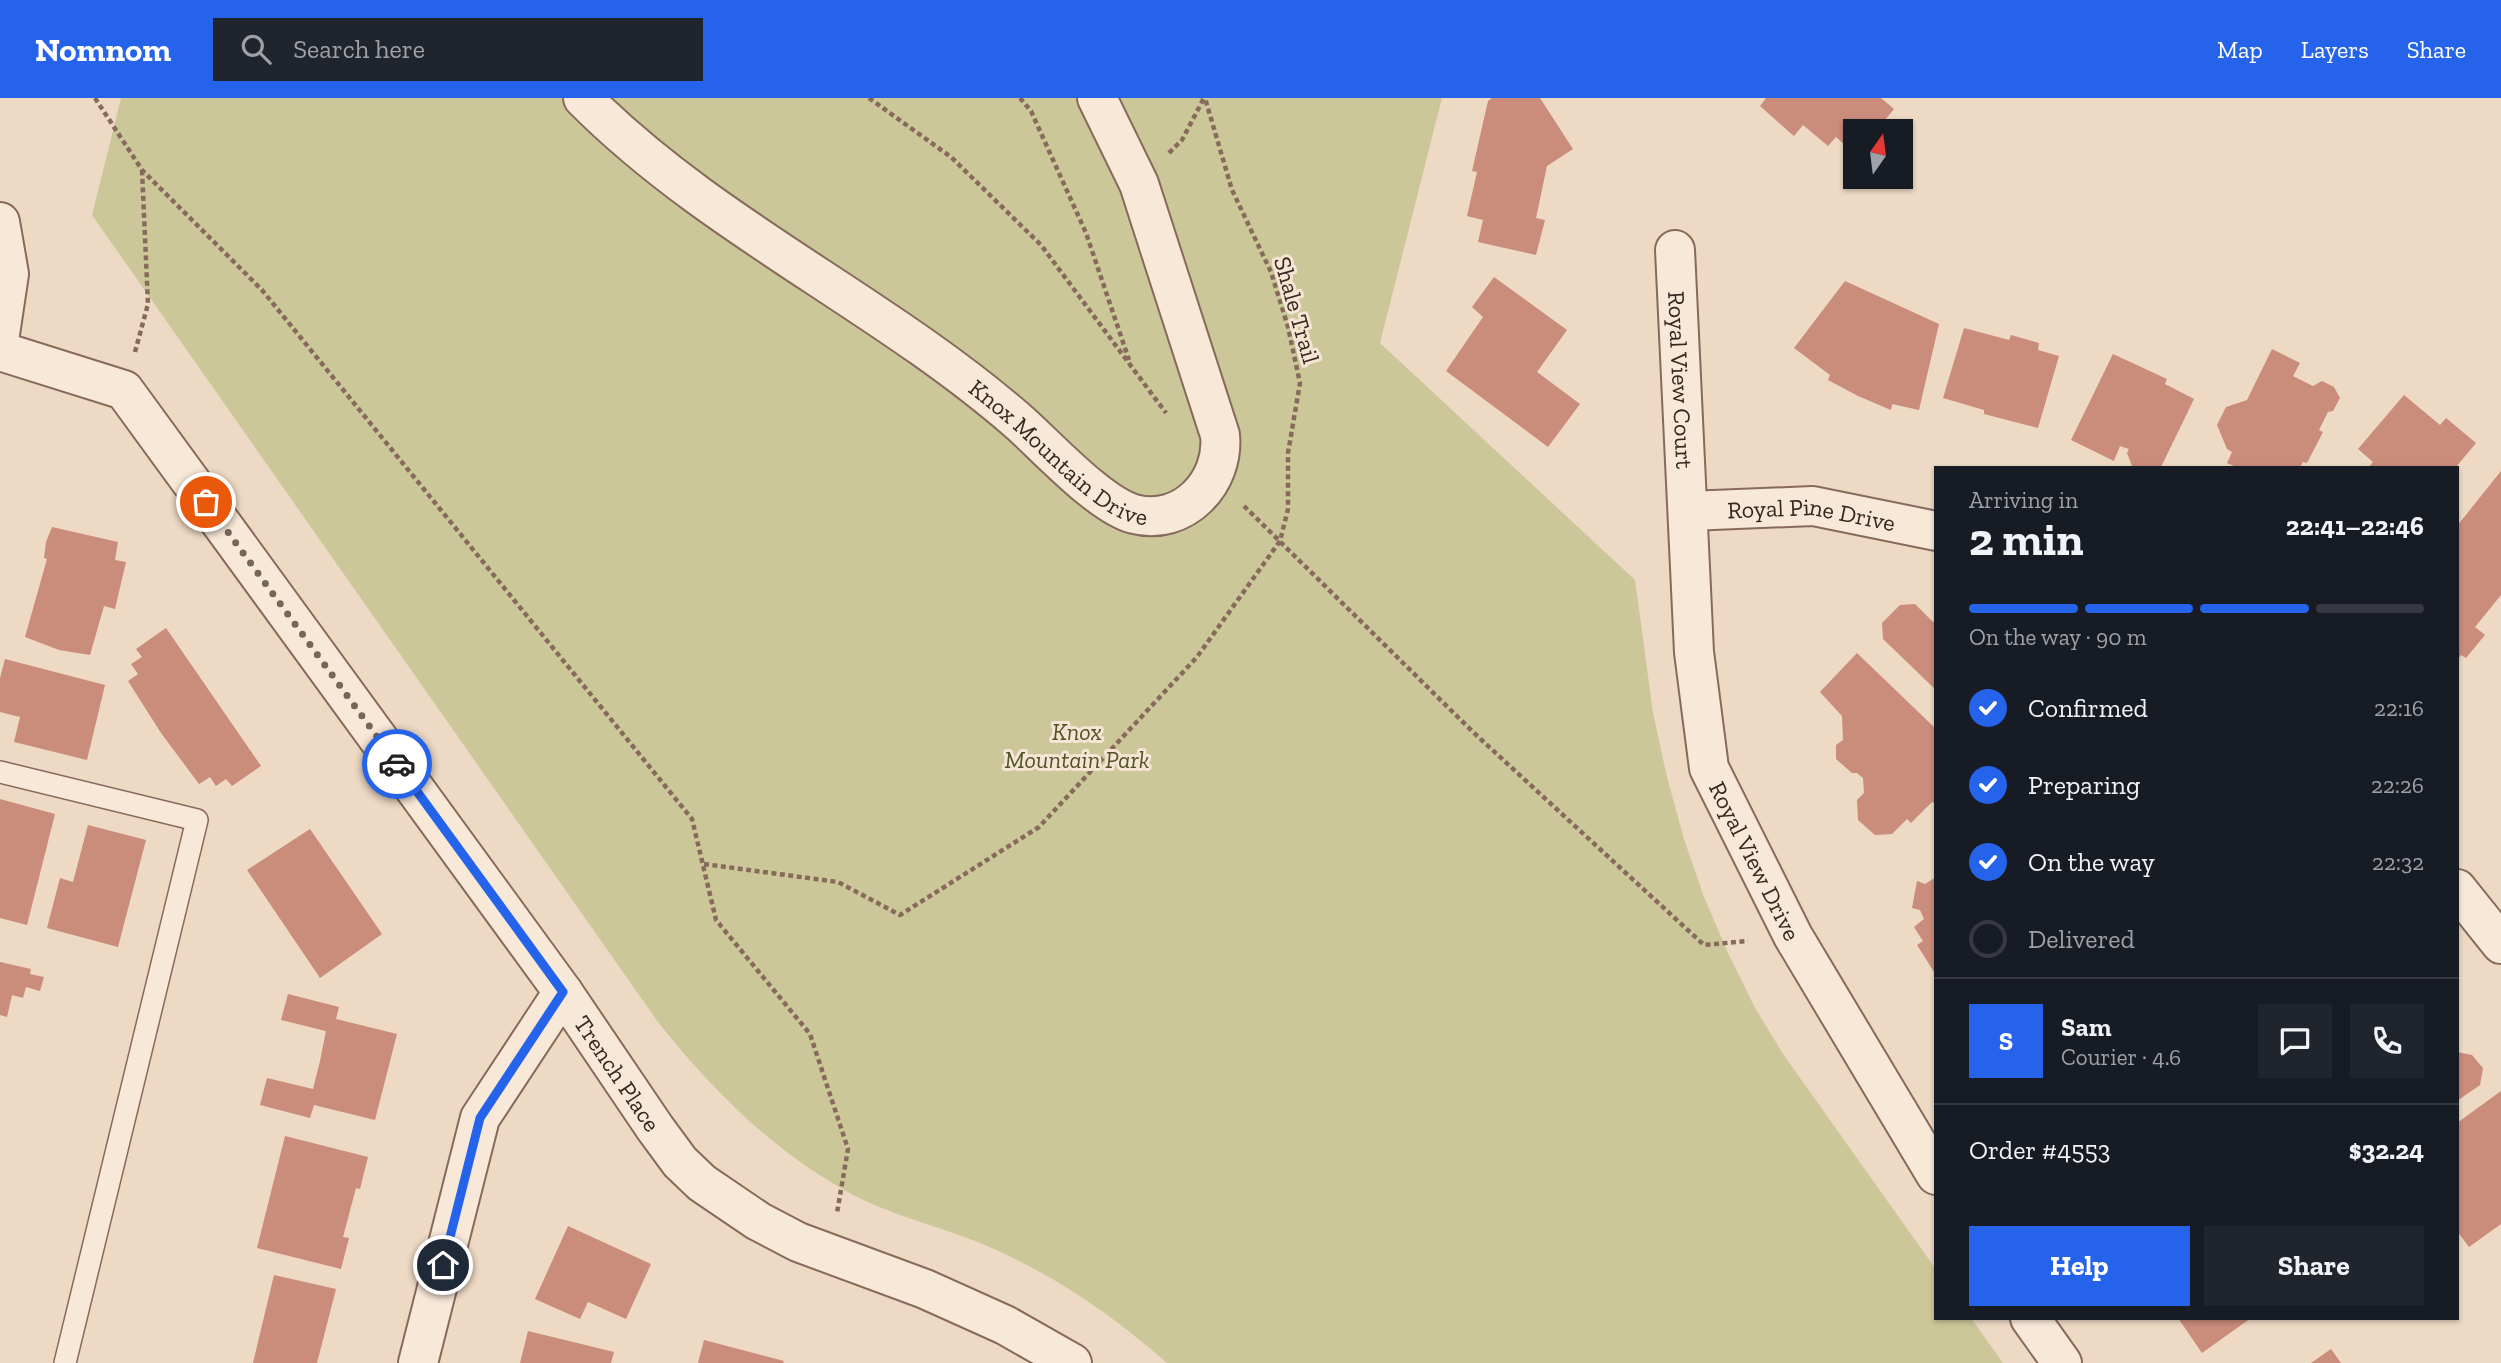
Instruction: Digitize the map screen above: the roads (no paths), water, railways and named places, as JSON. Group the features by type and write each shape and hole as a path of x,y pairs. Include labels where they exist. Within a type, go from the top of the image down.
{"street":[{"name":"Knox Mountain Drive","path":"583,98 613,128 666,173 964,377 1019,422 1106,501 1137,515 1172,513 1201,495 1214,476 1220,456 1217,425 1139,184 1097,98"},
{"path":"0,334 9,274 1,225"},
{"name":"Royal View Court","path":"1675,250 1688,511"},
{"name":"Trench Place","path":"0,351 124,390 563,992 655,1128 680,1162 702,1183 758,1222 798,1242 925,1289 1005,1325 1072,1363"},
{"name":"Royal Pine Drive","path":"1688,511 1813,506 1934,531"},
{"name":"Royal View Drive","path":"1688,511 1694,652 1709,768 1793,936 1934,1172"},
{"path":"2459,892 2501,944"},
{"path":"418,1363 480,1118 563,992"},
{"path":"2031,1320 2062,1363"}],"lane":[{"path":"0,772 197,820 65,1363"}],"park label":[{"name":"Knox Mountain Park","path":"1077,745"}]}
